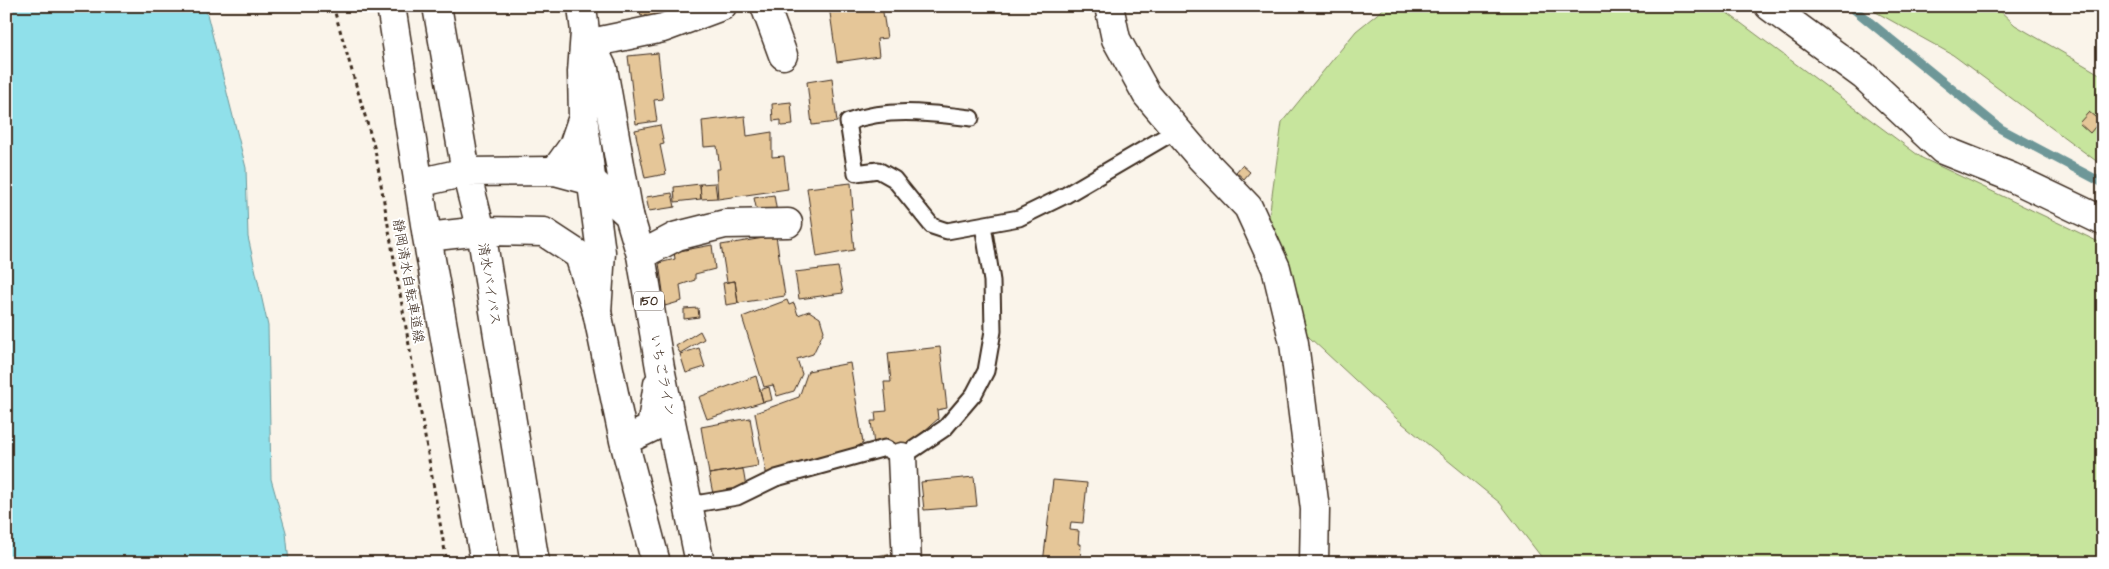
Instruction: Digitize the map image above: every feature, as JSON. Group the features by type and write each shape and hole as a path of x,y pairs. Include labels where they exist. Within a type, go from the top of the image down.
{"main road":[{"path":"391,6 427,237 485,563"},
{"name":"清水バイパス","path":"437,6 466,172 481,231 535,563"},
{"path":"586,27 663,28 722,6"},
{"path":"765,6 783,56"},
{"path":"1108,6 1116,39 1148,95 1177,130 1248,207 1276,268 1294,343 1316,509 1314,563"},
{"path":"1769,6 1864,76 1943,150 2011,177 2103,221"},
{"path":"586,27 582,72 583,117 602,252 597,312"},
{"path":"586,27 603,69 629,215"},
{"path":"556,171 573,146 583,117"},
{"name":"いちごライン","path":"466,172 556,171 592,181 629,215 642,256 660,368 700,563"},
{"name":"150","path":"418,183 466,172"},
{"path":"642,256 677,236 725,224 788,223"},
{"path":"427,237 481,231 544,232 579,255 597,312 624,441 656,563"},
{"path":"624,441 651,428 660,368"},
{"path":"902,457 907,563"}],"lane":[{"path":"971,118 907,111 865,116 848,122 856,173 878,170 894,179 932,226 947,231 1019,218 1066,195 1177,130"},
{"path":"689,505 737,497 776,478 885,448 902,457 945,428 974,394 986,371 993,331 992,281 983,226"}],"path":[{"name":"静岡清水自転車道線","path":"333,6 375,150 447,563"}],"green space":[{"path":"1387,6 1718,6 1922,158 2103,244 2103,563 1546,563 1500,503 1397,419 1296,325 1267,232 1282,122 1356,31"},
{"path":"1865,6 1995,6 2015,25 2103,76 2103,166 1953,55"}],"water":[{"path":"6,6 205,6 246,168 248,237 268,326 271,479 286,532 289,563 6,563"}],"building":[{"path":"639,6 662,6 664,20 647,23 646,15 641,16"},
{"path":"829,6 882,6 887,38 877,39 879,56 837,62"},
{"path":"658,53 663,99 654,100 657,121 636,124 628,56"},
{"path":"832,78 837,122 812,125 807,82"},
{"path":"791,102 793,125 781,126 781,120 773,121 772,104"},
{"path":"2089,112 2100,121 2090,133 2079,123"},
{"path":"745,116 747,136 772,132 772,157 784,156 788,189 718,199 716,169 720,169 717,146 704,147 702,121"},
{"path":"660,125 664,144 660,145 666,174 645,178 635,130"},
{"path":"1242,165 1250,172 1244,179 1236,172"},
{"path":"715,183 717,198 701,199 700,184"},
{"path":"851,183 853,209 850,209 854,250 817,257 807,188"},
{"path":"700,184 701,199 675,202 674,187"},
{"path":"672,193 675,207 649,211 646,197"},
{"path":"774,195 777,213 758,216 754,198"},
{"path":"776,236 785,296 738,303 735,281 727,282 721,245"},
{"path":"712,245 715,269 695,274 695,280 680,285 682,301 665,306 659,263 675,259 674,252"},
{"path":"838,267 843,293 799,299 795,272"},
{"path":"735,281 738,303 726,305 723,283"},
{"path":"787,300 789,305 794,303 798,315 809,311 820,318 824,331 813,354 797,359 802,374 794,391 777,396 773,385 764,387 742,317"},
{"path":"698,308 699,317 684,319 684,309"},
{"path":"700,331 704,339 680,353 676,346"},
{"path":"940,347 947,408 937,410 938,419 908,445 882,448 874,445 871,421 876,421 875,412 887,411 884,382 891,382 888,353"},
{"path":"699,348 705,367 686,373 680,354"},
{"path":"850,363 863,443 846,454 767,477 755,413 799,397 808,371"},
{"path":"756,376 763,402 707,419 699,397"},
{"path":"769,387 772,400 763,402 760,390"},
{"path":"750,418 758,466 709,474 701,427"},
{"path":"743,469 746,487 713,494 709,474"},
{"path":"974,477 977,506 924,510 921,482"},
{"path":"1053,480 1087,483 1083,523 1071,522 1070,530 1079,531 1078,544 1081,544 1080,563 1043,563"},
{"path":"888,554 889,563 853,563 852,560"}],"waterway":[{"path":"1850,6 2001,129 2103,183"}]}
